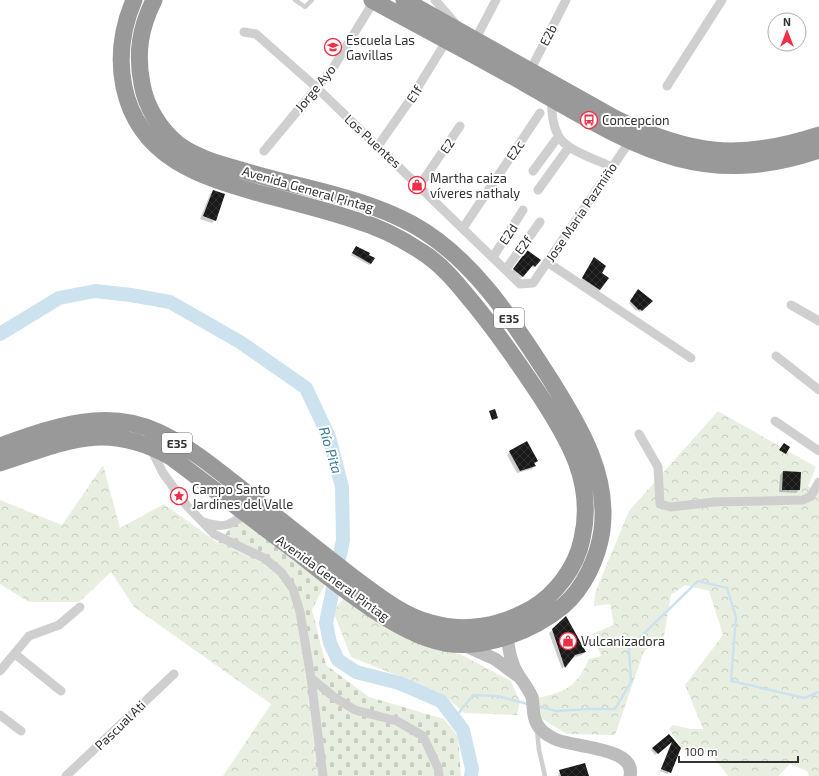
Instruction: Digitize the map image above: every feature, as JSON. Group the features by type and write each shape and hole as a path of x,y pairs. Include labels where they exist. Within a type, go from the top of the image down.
{"highway":[{"name":"Avenida General Pintag","path":"134,0 123,36 122,72 130,109 140,127 152,142 169,157 192,171 237,187 355,220 380,229 426,254 445,270 487,319 548,408 572,452 586,496 582,539 578,553 563,580 539,604 525,612 489,626 450,628 416,618 369,598"},
{"name":"Avenida General Pintag","path":"0,463 70,440 97,436 116,437 148,445 171,457 246,514 320,561 418,635 448,644 464,645 480,643 507,636 528,628 564,605 586,576 596,555 602,529 603,500 598,471 581,433 529,347 498,303 469,269 447,248 414,225 375,207 211,161 180,145 160,125 144,98 139,68 139,46 144,21 154,0"},
{"path":"404,0 616,119 679,145 699,149 741,152 790,144 819,135"},
{"path":"373,1 630,141 654,152 682,160 726,166 747,166 777,162 819,150"},
{"name":"Avenida General Pintag","path":"0,446 53,428 92,420 130,422 158,432 198,456 226,476 320,561"}],"street":[{"path":"435,0 468,36 496,0"},
{"name":"E2b","path":"530,71 566,0"},
{"path":"667,86 722,0"},
{"name":"Jorge Ayo","path":"264,152 333,68 373,1"},
{"name":"Los Puentes","path":"244,32 256,34 316,87 520,284 533,283"},
{"name":"E1f","path":"378,146 410,100 447,40"},
{"path":"551,98 553,119 558,137 568,147 612,167"},
{"name":"E2c","path":"463,228 540,113"},
{"name":"E2","path":"420,186 460,126"},
{"path":"533,171 558,137"},
{"name":"Jose María Pazmiño","path":"533,283 630,141"},
{"path":"538,190 568,147"},
{"name":"E2d","path":"493,257 523,210"},
{"name":"E2f","path":"506,269 540,222"},
{"path":"547,262 691,358"},
{"path":"791,305 819,321"},
{"path":"776,356 819,390"},
{"path":"775,421 819,451"},
{"path":"639,434 658,467 658,496 660,504 664,507 671,508 714,502 803,500 812,496 819,482"},
{"path":"148,445 163,473 187,506 214,534 264,558 281,572 293,589 300,612 311,678 323,776"},
{"path":"202,521 212,525 229,526 246,514"},
{"path":"228,541 229,526"},
{"path":"0,671 29,636 59,625 80,607"},
{"path":"507,636 510,655 520,677 532,697 536,722 552,738 565,744 594,747 613,753 627,762 631,771 630,776"},
{"path":"464,645 481,651 495,659 520,677"},
{"path":"14,654 61,691"},
{"name":"Pascual Ati","path":"66,776 174,674"},
{"path":"311,678 355,710 396,721 410,727 423,736 438,768 439,776"},
{"path":"0,715 21,731"}],"lane":[{"path":"295,0 305,7 312,0"},
{"path":"536,722 539,750 545,776"}],"green space":[{"path":"718,411 816,467 808,486 816,491 819,487 819,776 809,776 807,771 790,764 778,776 728,776 714,758 705,752 699,750 682,749 669,729 673,725 691,729 703,729 685,685 723,635 709,591 685,585 671,595 664,636 644,651 615,735 567,734 534,714 538,698 556,693 570,686 580,676 589,659 601,656 592,634 614,625 610,604 594,606 595,593 629,511"},
{"path":"103,465 120,528 164,504 218,543 263,563 286,585 298,611 317,776 223,776 271,704 134,607 111,572 79,602 29,602 0,584 0,500 62,525"},
{"path":"241,515 326,582 312,610 326,665 369,697 444,719 458,736 461,776 317,776 298,611 286,585 263,563 218,543"},
{"path":"344,598 409,640 462,655 511,681 520,702 517,715 464,713 443,694 351,657 333,611"}],"building":[{"path":"213,190 225,194 216,221 203,216"},
{"path":"356,246 370,253 369,255 375,258 371,264 352,253"},
{"path":"527,250 541,260 535,267 533,265 523,277 513,269"},
{"path":"594,257 606,266 602,273 609,278 600,290 582,278"},
{"path":"638,289 653,301 642,311 630,301"},
{"path":"495,409 498,418 492,420 489,411"},
{"path":"527,441 538,461 534,463 536,466 520,471 509,451"},
{"path":"784,443 790,447 786,454 779,450"},
{"path":"783,471 801,472 800,490 782,490"},
{"name":"Vulcanizadora","path":"566,616 586,652 575,655 565,668 552,629"},
{"path":"669,734 681,748 671,773 661,769 672,742 658,754 652,748"},
{"path":"585,763 589,776 561,776 559,770"}],"waterway":[{"name":"Río Pita","path":"0,334 59,298 95,291 131,295 170,302 240,342 306,388 329,437 342,487 343,540 326,623 330,643 338,660 356,672 399,683 441,701 463,730 472,769 471,776"},
{"path":"537,706 556,711 615,709 631,682 629,648 698,581 727,588 736,617 731,681 805,698 819,692"},
{"path":"457,715 473,695 497,696 528,704"}],"place":[{"name":"Escuela Las Gavillas","path":"333,47"},
{"name":"Concepcion","path":"589,120"},
{"name":"Martha caiza víveres nathaly","path":"417,185"},
{"name":"Campo Santo Jardines del Valle","path":"179,496"},
{"name":"Vulcanizadora","path":"568,641"}]}
